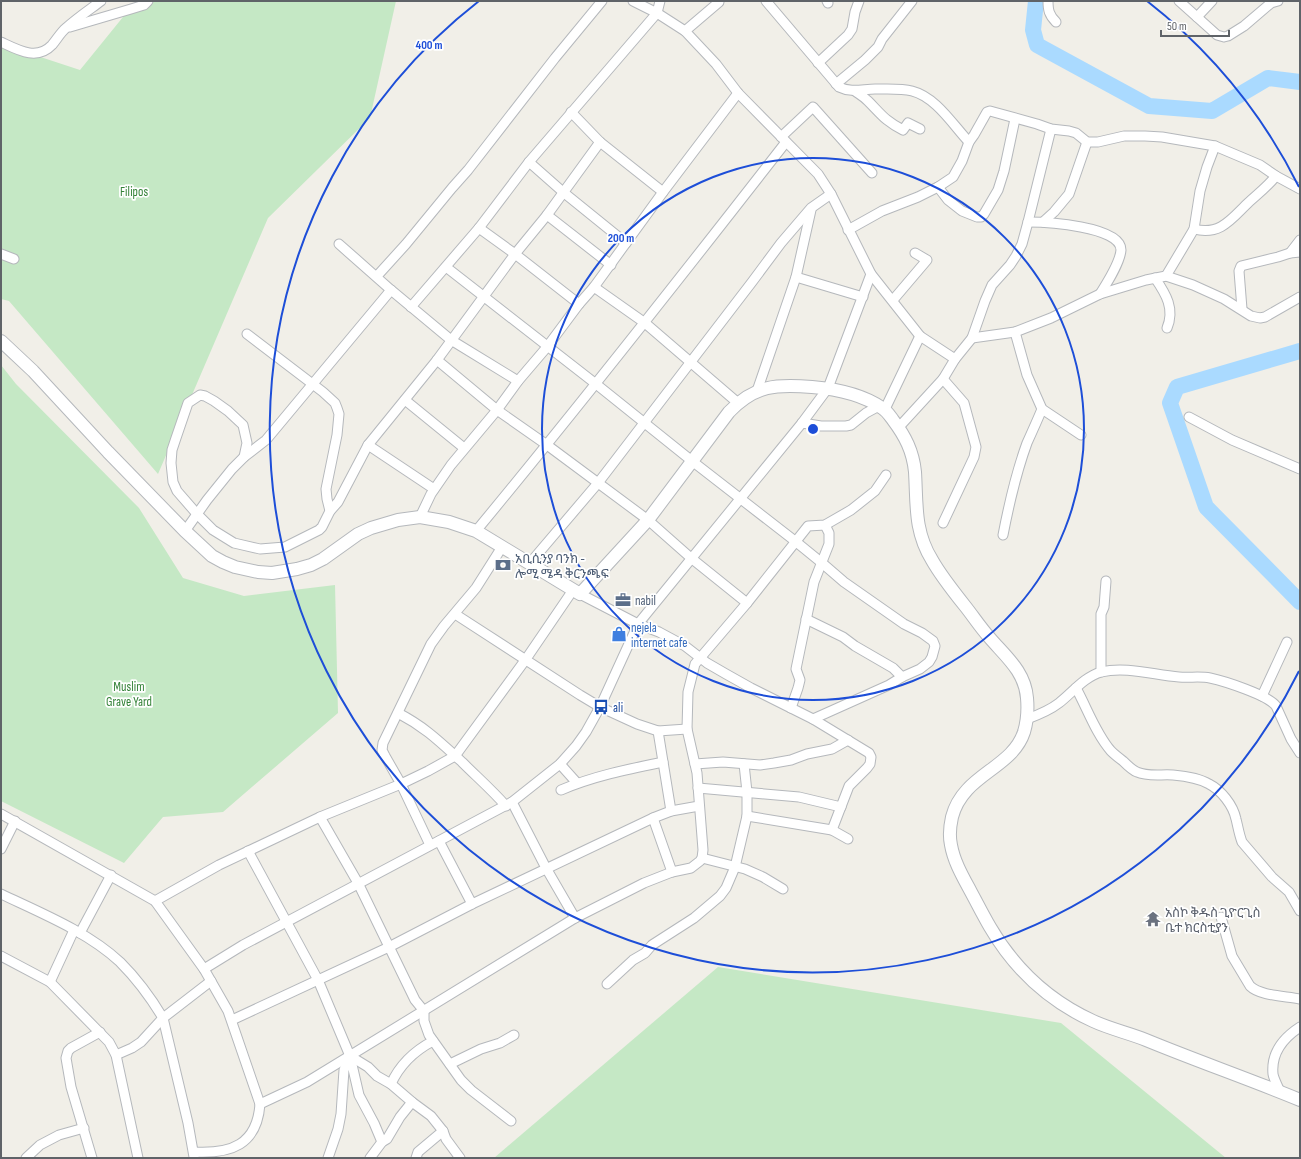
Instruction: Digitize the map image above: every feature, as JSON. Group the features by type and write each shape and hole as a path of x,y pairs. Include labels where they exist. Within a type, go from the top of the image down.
{"street":[{"path":"1,42 20,51 34,54 39,53 51,46 65,29 101,1"},
{"path":"65,29 144,5 148,1"},
{"path":"377,276 468,170 555,58 602,1"},
{"path":"633,1 657,13 684,31 716,64 738,93 818,174 830,194 871,274 920,336 956,359"},
{"path":"411,307 479,228 529,162 657,13 660,1"},
{"path":"766,1 836,84 843,89 855,91 872,89 906,90 919,94 925,97 946,115 956,129 969,142"},
{"path":"818,62 848,35 852,29 855,12 859,1"},
{"path":"836,84 856,68 878,47 882,39 912,1"},
{"path":"1048,1 1050,17 1056,22"},
{"path":"1179,1 1217,35 1224,37 1244,26 1271,3 1278,1"},
{"path":"1197,17 1212,1"},
{"path":"684,31 719,2"},
{"path":"855,91 866,99 884,119 895,126 903,130 908,123 920,129"},
{"path":"420,517 434,489 464,448 497,410 518,381 548,347 579,304 611,265 663,192 738,93"},
{"path":"476,530 547,445 645,323 784,140 813,108 872,173"},
{"path":"848,230 882,211 918,197 938,187 953,177 969,142 987,112 992,111 1051,129 1076,133 1087,142 1098,142 1124,136 1145,136 1162,137 1215,146 1260,165 1276,176 1300,189"},
{"path":"571,112 600,142 663,192"},
{"path":"938,187 948,200 958,209 977,217 982,216 998,190 1004,171 1015,119"},
{"path":"899,427 943,379 972,338 992,285 1016,256 1022,244 1051,129"},
{"path":"244,456 248,443 243,425 228,411 205,396 200,395 188,403 172,450 173,482 177,491 212,530 234,543 260,549 285,547 322,527 330,511 338,502 368,445 437,360 515,254 547,215 600,142"},
{"path":"1044,222 1069,194 1087,142"},
{"path":"1166,276 1194,229 1200,191 1215,146"},
{"path":"529,162 563,192 626,243"},
{"path":"1194,229 1201,231 1212,230 1220,228 1228,223 1267,187 1276,176"},
{"path":"530,564 598,483 781,243 811,208 830,194"},
{"path":"757,391 796,277 811,208"},
{"path":"547,215 611,265"},
{"path":"1028,222 1070,224 1104,234 1117,241 1120,247 1120,255 1100,294"},
{"path":"479,228 579,304"},
{"path":"1290,253 1300,240"},
{"path":"339,244 451,340 518,381"},
{"path":"893,300 926,260 915,252"},
{"path":"1242,310 1240,267 1290,253 1300,252"},
{"path":"1,254 14,259"},
{"path":"446,267 822,562 844,582 904,624 934,641 934,651 929,662 920,669 902,676 889,685 813,719"},
{"path":"204,969 243,945 509,804 560,764 586,732 600,707 638,624 802,423 828,388 871,274"},
{"path":"972,338 1015,332 1051,318 1100,294 1166,276 1193,285 1224,299 1251,316 1260,318 1265,317 1300,297"},
{"path":"796,277 863,297"},
{"path":"1155,278 1166,295 1170,307 1171,315 1168,328"},
{"path":"594,287 645,323 738,402"},
{"path":"185,531 207,500 244,456 266,440 391,290"},
{"path":"1015,332 1027,375 1042,409 1081,435"},
{"path":"247,334 323,392 335,403 339,414 336,445 326,489 330,511"},
{"path":"802,423 827,426 846,426 856,421 866,413 882,408 920,336"},
{"path":"1,341 33,371 108,452 185,531 212,556 223,562 245,570 272,573 287,572 311,565 334,552 358,534 371,528 398,520 420,517 454,523 476,530 577,592 638,624 659,632 685,646 707,663 726,674 813,719 868,753 871,761 867,768 849,786 832,830"},
{"path":"437,360 497,410 648,520 691,558 747,602"},
{"path":"943,379 964,404 976,446 974,457 943,523"},
{"path":"155,900 248,851 320,817 401,784 455,756 577,592 648,520 738,402 757,391 779,386 828,388 856,396 882,408 899,427 913,457 917,518 924,546 949,587 990,638 1011,661 1021,675 1026,688 1027,702 1024,733 1012,752 1003,761 972,784 964,793 953,813 950,826 950,843 955,859 990,927 1005,949 1036,985 1074,1012 1093,1021 1300,1100"},
{"path":"405,400 464,448"},
{"path":"1003,535 1009,501 1018,471 1042,409"},
{"path":"1189,418 1232,440 1300,469"},
{"path":"368,445 434,489"},
{"path":"260,1104 307,1082 575,918 644,883 672,872 691,868 696,865 702,858 703,850 695,764 687,730 688,692 694,664 747,602 808,526 825,524 851,510 875,491 886,475"},
{"path":"791,708 800,680 796,669 814,582 829,544 829,533 825,524"},
{"path":"472,904 384,756 382,747 383,742 431,644 476,588 502,547"},
{"path":"1101,672 1100,614 1104,608 1106,581"},
{"path":"455,614 600,707 637,724 658,731 687,730"},
{"path":"806,619 843,637 855,646 893,668 902,676"},
{"path":"1262,696 1287,642"},
{"path":"1026,719 1039,714 1058,703 1076,688 1101,672 1140,672 1180,677 1208,678 1224,682 1262,696 1273,702 1291,739 1300,753"},
{"path":"1076,688 1102,739 1112,752 1133,770 1142,774 1174,775 1189,778 1209,783 1218,791 1229,803 1233,811 1239,836 1242,842 1272,878 1289,892 1300,911"},
{"path":"398,713 414,721 428,731 494,793 509,804 575,918"},
{"path":"658,731 671,811"},
{"path":"695,764 723,762 760,765 791,760 807,754 832,749 848,740"},
{"path":"562,790 577,783 623,770 663,762"},
{"path":"560,764 577,783"},
{"path":"607,984 652,945 694,918 720,896 726,888 735,867 747,816 747,792 744,764"},
{"path":"698,788 799,797 841,807"},
{"path":"232,1020 389,947 472,904 653,818 671,811 699,806"},
{"path":"1,814 155,900 204,969 232,1020 260,1104 259,1118 252,1133 246,1140 239,1145 218,1151 194,1155 188,1123 163,1018 144,989 121,963 77,932 1,894"},
{"path":"747,816 832,830 848,839"},
{"path":"320,817 358,883 415,1000 424,1011 426,1027 433,1041 461,1080 471,1090 511,1121"},
{"path":"653,818 672,872"},
{"path":"1,849 15,821"},
{"path":"248,851 318,980 350,1056 359,1095 382,1142"},
{"path":"702,858 745,869 764,877 783,889"},
{"path":"50,982 110,875"},
{"path":"1221,917 1232,956 1250,986 1254,990 1263,993 1300,999"},
{"path":"1,956 50,982 109,1042 116,1055 138,1158"},
{"path":"116,1055 141,1042 163,1018 211,981"},
{"path":"1280,1092 1273,1075 1273,1062 1275,1054 1290,1034 1300,1027"},
{"path":"92,1158 71,1088 66,1058 68,1051 71,1048 100,1032"},
{"path":"450,1064 481,1049 500,1043 514,1034"},
{"path":"391,1084 403,1064 413,1053 433,1041"},
{"path":"350,1056 391,1084 431,1116 443,1131 446,1139 460,1158"},
{"path":"328,1158 338,1129 341,1114 344,1070 350,1056"},
{"path":"370,1158 382,1142 387,1139 400,1117 412,1102"},
{"path":"26,1158 40,1145 60,1135 84,1128"},
{"path":"416,1158 418,1152 443,1131"}],"green space":[{"name":"Filipos","path":"136,1 396,1 370,118 268,218 158,474 9,301 1,299 1,44 80,70"},
{"name":"Muslim Grave Yard","path":"1,365 16,384 139,508 183,578 244,596 335,585 338,713 223,812 163,817 124,863 1,801"},
{"path":"718,967 1061,1023 1226,1158 494,1158"}],"waterway":[{"path":"1036,1 1033,30 1037,45 1149,106 1212,111 1268,78 1300,82"},
{"path":"1300,351 1177,387 1170,403 1206,507 1300,602"}],"place":[{"name":"አቢሲንያ ባንክ - ሎሚ ሜዳ ቅርንጫፍ","path":"503,565"},
{"name":"nabil","path":"623,600"},
{"name":"nejela internet cafe","path":"619,634"},
{"name":"ali","path":"601,707"},
{"name":"አስኮ ቅዱስ ጊዮርጊስ ቤተ ክርስቲያን","path":"1153,919"}]}
